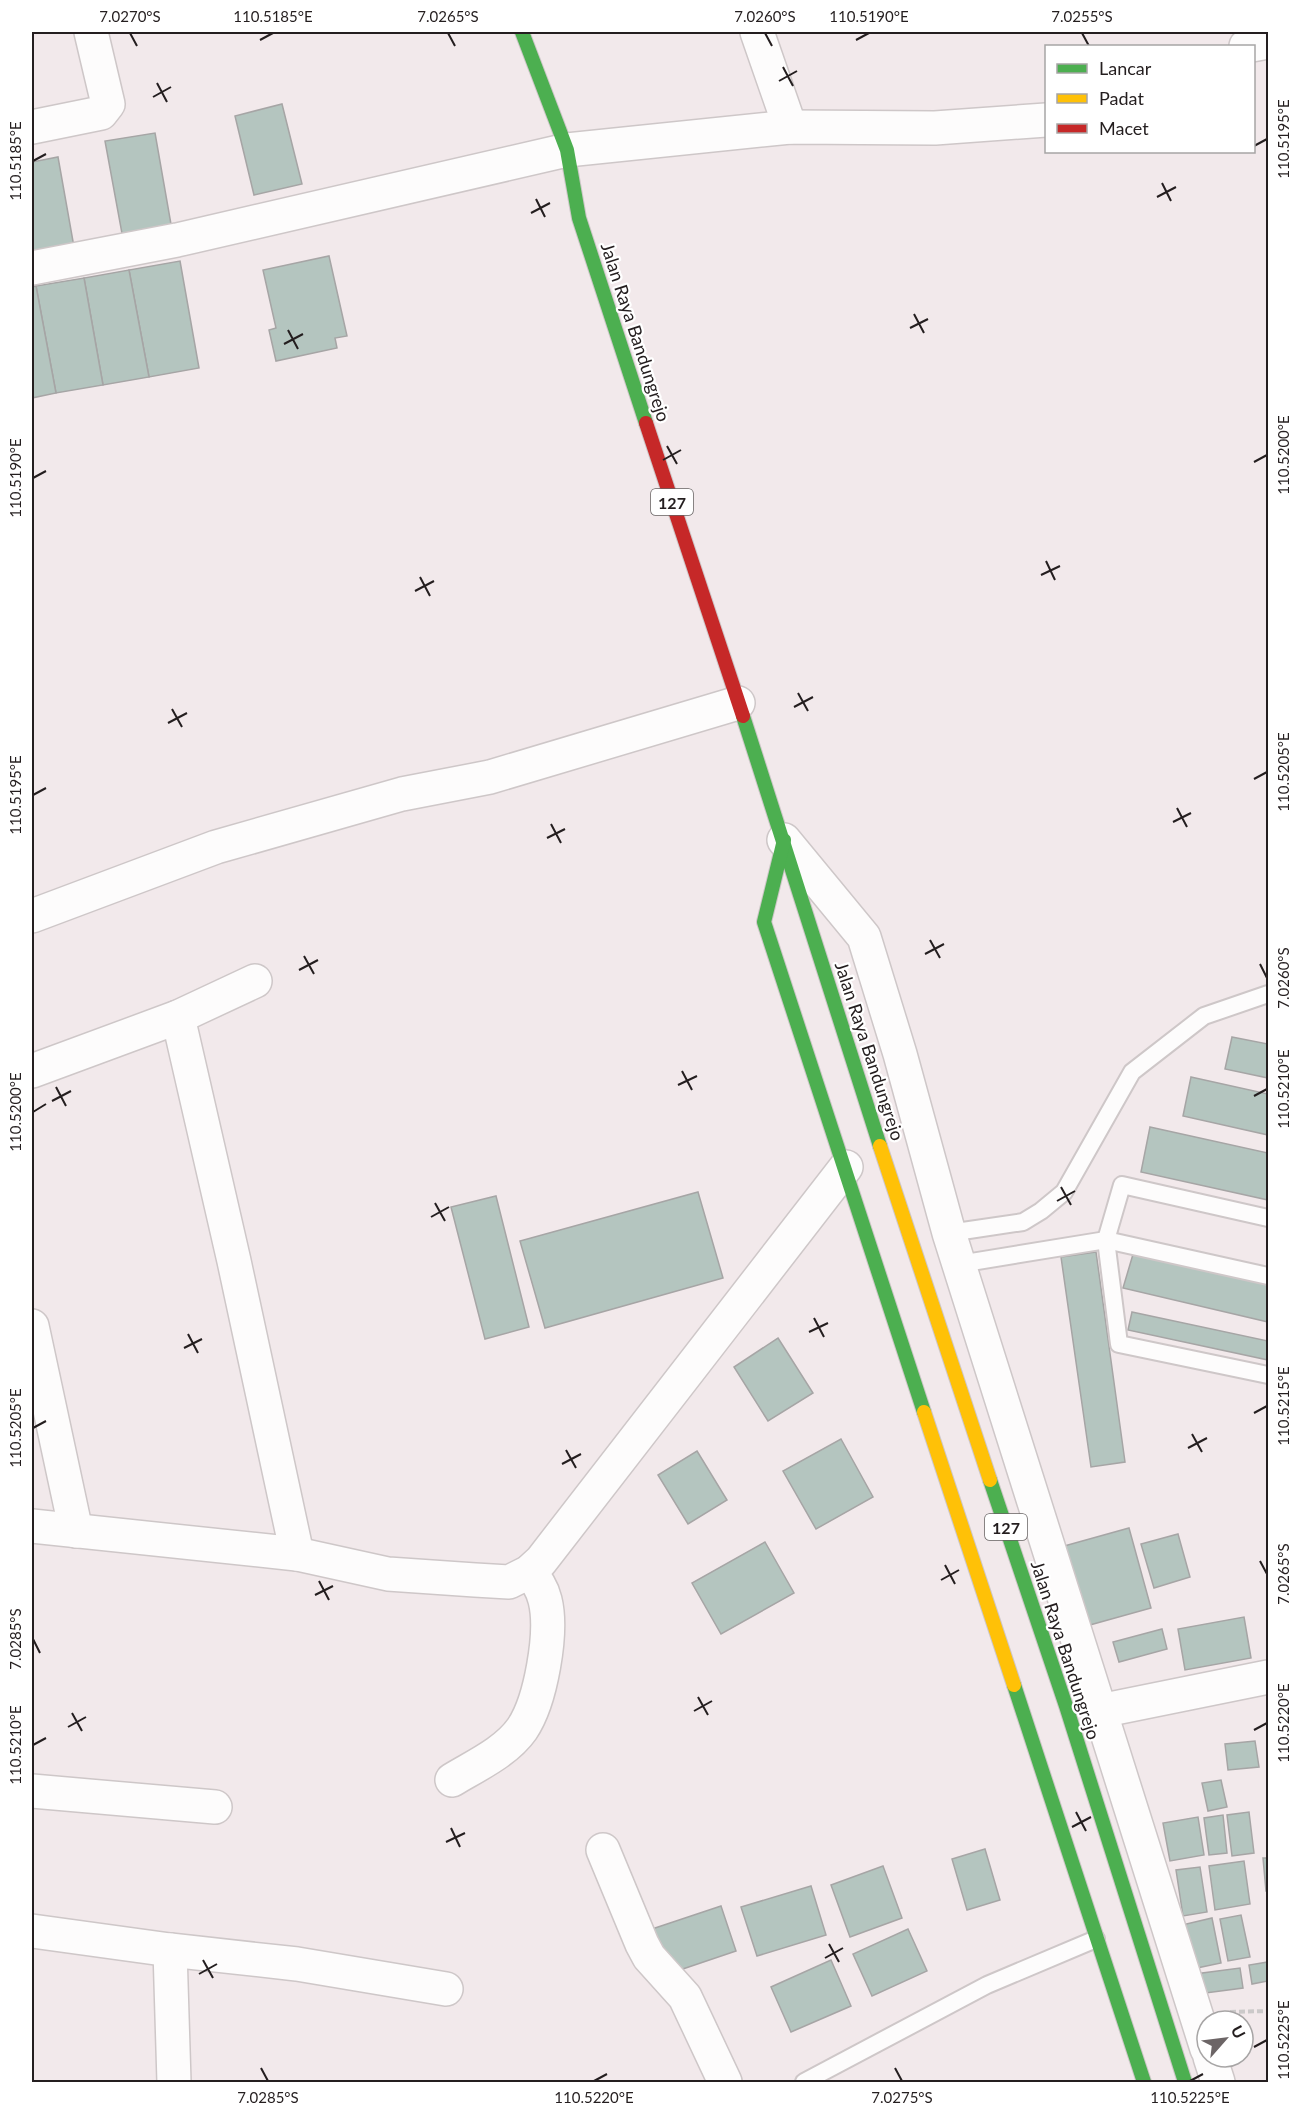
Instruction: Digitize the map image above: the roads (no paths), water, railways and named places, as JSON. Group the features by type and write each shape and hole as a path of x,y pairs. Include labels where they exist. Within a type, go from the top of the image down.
{"main road":[{"name":"Jalan Raya Bandungrejo","path":"522,32 567,150 579,218 784,840 912,1246 1066,1706 1185,2082"},
{"path":"784,840 764,922 1144,2082"}],"street":[{"path":"32,127 101,113 108,104 91,32"},
{"path":"757,32 790,127"},
{"path":"1252,45 1269,42"},
{"path":"32,268 177,240 316,206 567,150 790,127 935,129 1045,120"},
{"path":"32,916 216,847 402,794 501,774 738,703"},
{"path":"784,840 864,937 900,1054 949,1233 1195,2011"},
{"path":"32,1071 178,1017 255,981"},
{"path":"178,1017 234,1261 297,1554"},
{"path":"32,1526 297,1554 388,1574 509,1582 529,1572 541,1561 846,1167"},
{"path":"32,1326 76,1532"},
{"path":"452,1780 502,1749 522,1729 532,1706 540,1682 547,1623 545,1601 539,1584 529,1572"},
{"path":"1100,1710 1269,1677"},
{"path":"32,1791 215,1807"},
{"path":"603,1850 642,1944 649,1957 685,1997 725,2082"},
{"path":"32,1931 170,1950 297,1964 446,1989"},
{"path":"170,1950 174,2082"}],"lane":[{"path":"949,1233 1023,1222 1041,1212 1064,1192 1132,1072 1204,1016 1269,994"},
{"path":"1269,1218 1122,1185 1106,1240 1119,1344 1269,1375"},
{"path":"959,1264 1106,1240 1269,1276"},
{"path":"804,2082 987,1985 1096,1939"}]}
